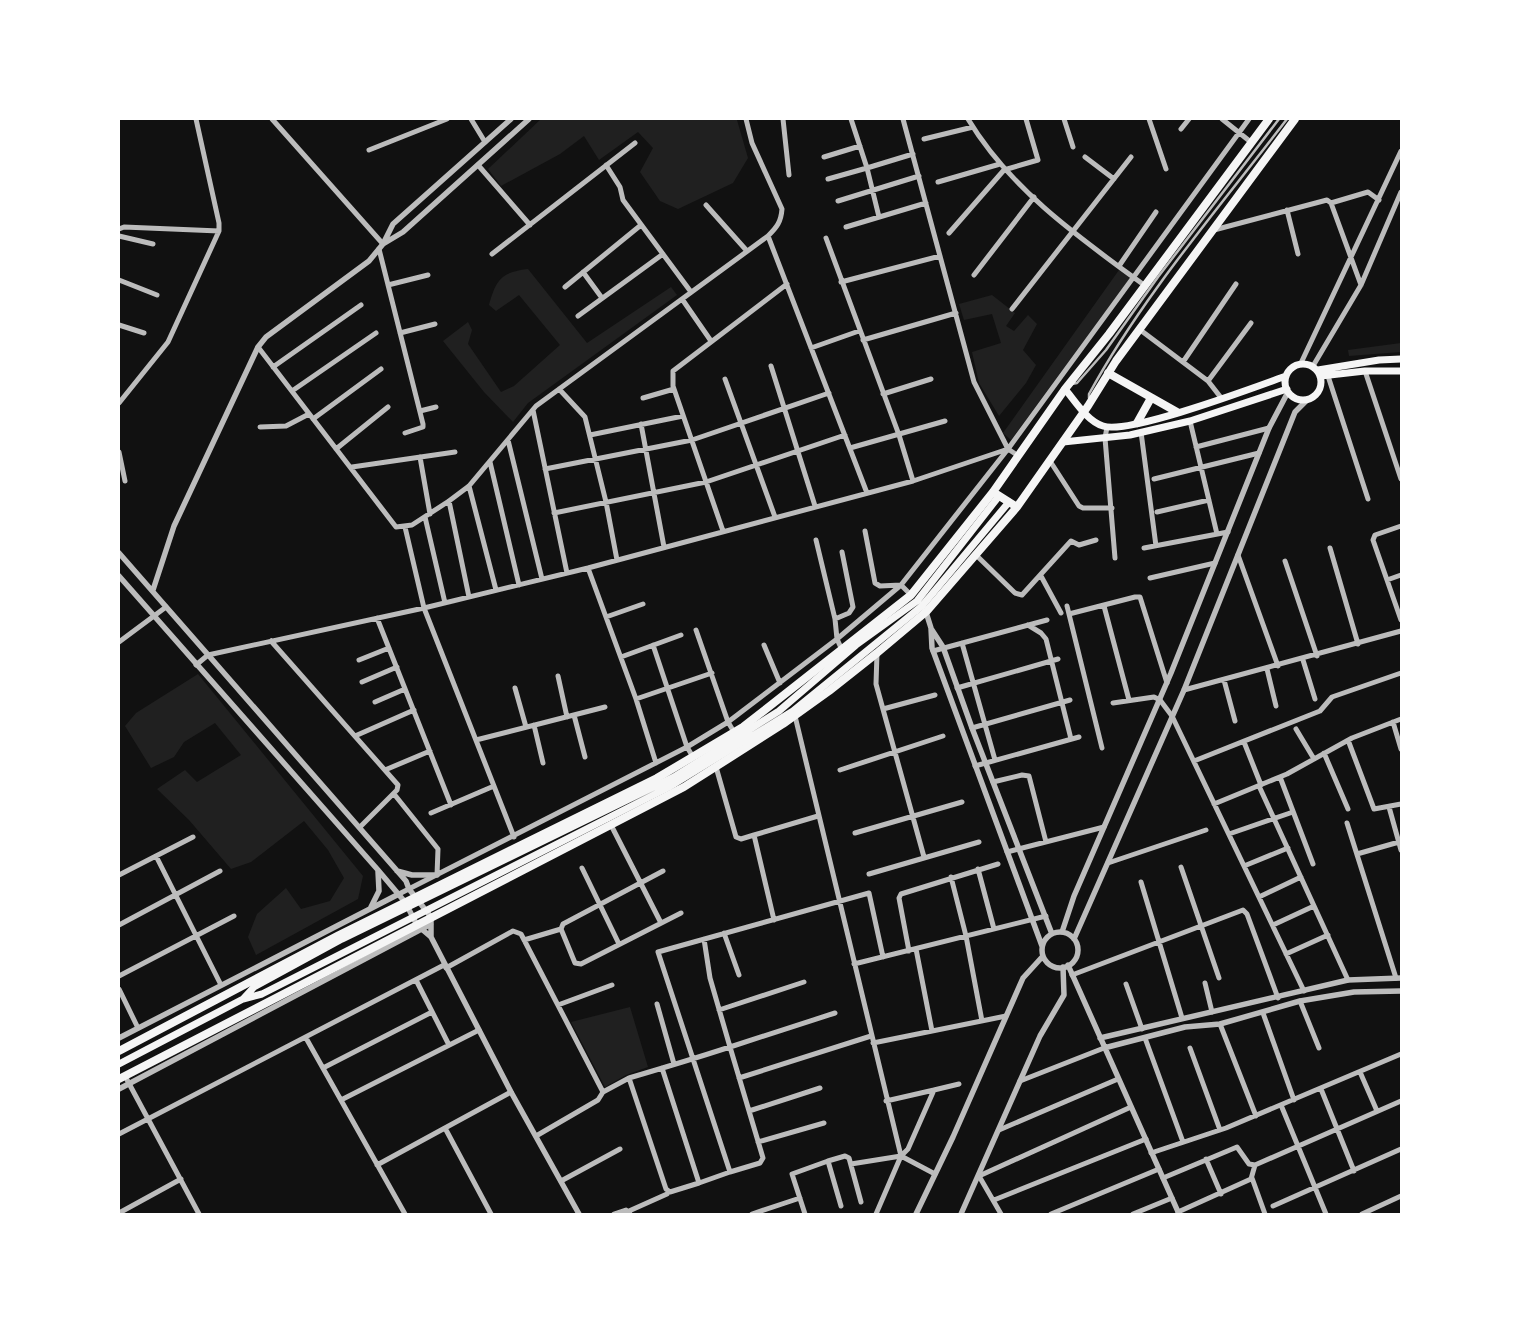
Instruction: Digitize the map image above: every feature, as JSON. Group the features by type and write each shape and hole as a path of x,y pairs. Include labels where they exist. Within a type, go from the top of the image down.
{"main road":[{"path":"119,1052 406,905 674,777 780,711 856,645 919,603 996,494 1017,455 1269,119"},
{"path":"122,1077 417,924 681,781 798,707 976,554 1017,508 1090,404 1108,373 1139,329 1295,119"},
{"path":"1320,372 1379,360 1401,359"},
{"path":"1320,372 1321,388 1308,399 1297,399 1287,390 1286,376 1290,369 1301,363 1320,372 1401,371"},
{"path":"1108,373 1177,412"},
{"path":"1067,387 1084,412 1096,423 1107,427 1137,423 1177,412 1222,399 1286,376"},
{"path":"1063,442 1106,438 1190,421 1287,390"},
{"path":"1137,423 1151,398"},
{"path":"996,494 1017,508"},
{"path":"419,899 657,778 693,757 734,732 842,650 919,603 936,564 996,494"},
{"path":"430,917 684,787 795,716 878,653 919,603 1010,502"},
{"path":"243,999 254,987 406,905"},
{"path":"119,1064 243,999 262,994 417,924"}],"street":[{"path":"119,403 168,342 219,231 219,223 196,119"},
{"path":"272,119 381,246 388,285 423,427 404,433"},
{"path":"370,150 447,119"},
{"path":"471,119 484,142"},
{"path":"153,590 174,526 258,347 266,337 370,261 393,224 511,119"},
{"path":"381,246 403,232 529,119"},
{"path":"258,347 396,526 405,527 449,501 469,486 532,410 768,236 781,220 782,210 752,143 746,119"},
{"path":"783,119 789,176"},
{"path":"852,119 879,217"},
{"path":"904,119 974,382 1008,449 1017,455"},
{"path":"968,119 1004,170 1072,233 1144,285"},
{"path":"949,233 1004,170 1038,160 1026,119"},
{"path":"1064,119 1073,147"},
{"path":"1149,119 1166,170"},
{"path":"1181,129 1189,119"},
{"path":"1222,119 1252,143"},
{"path":"119,1038 371,906 514,837 687,747 728,722 837,639 901,585 1008,449 1249,119"},
{"path":"924,139 973,127"},
{"path":"492,254 635,143"},
{"path":"824,157 860,146"},
{"path":"1301,363 1352,259 1401,151"},
{"path":"828,179 913,154"},
{"path":"1085,157 1114,179"},
{"path":"1012,309 1131,157"},
{"path":"938,182 1000,164"},
{"path":"478,165 530,225"},
{"path":"606,165 620,187 623,200 691,292"},
{"path":"838,202 919,176"},
{"path":"1211,231 1323,200 1331,203 1368,192 1379,200"},
{"path":"1368,499 1320,372 1362,285 1401,192"},
{"path":"974,275 1034,197"},
{"path":"846,227 926,203"},
{"path":"1331,203 1362,285"},
{"path":"706,205 747,251"},
{"path":"1287,210 1298,254"},
{"path":"1119,266 1156,212"},
{"path":"565,287 640,225"},
{"path":"119,229 124,227 219,231"},
{"path":"119,236 153,244"},
{"path":"768,236 867,493"},
{"path":"826,238 898,435 912,481"},
{"path":"578,316 662,254"},
{"path":"841,282 940,256"},
{"path":"583,272 602,298"},
{"path":"388,285 428,275"},
{"path":"119,280 157,295"},
{"path":"723,532 674,389 673,371 787,284"},
{"path":"1183,362 1236,284"},
{"path":"682,299 711,341"},
{"path":"273,367 361,305"},
{"path":"863,340 956,313"},
{"path":"1208,381 1251,323"},
{"path":"400,332 434,324"},
{"path":"119,325 144,333"},
{"path":"1139,329 1208,381 1222,399"},
{"path":"811,348 859,331"},
{"path":"292,391 376,333"},
{"path":"771,366 815,506"},
{"path":"260,427 286,426 311,416 382,369"},
{"path":"1365,371 1401,479"},
{"path":"726,379 775,517"},
{"path":"883,394 931,379"},
{"path":"1059,379 1067,387"},
{"path":"559,389 582,411 596,459 617,560"},
{"path":"644,398 674,389"},
{"path":"1062,932 1074,896 1160,700 1269,428 1287,390"},
{"path":"545,470 692,440 829,393"},
{"path":"931,628 933,651 1042,946 1043,956 1053,966 1066,966 1073,962 1077,951 1074,939 1184,690 1295,412 1308,399"},
{"path":"336,449 388,407"},
{"path":"420,411 436,407"},
{"path":"532,410 567,573"},
{"path":"590,435 683,416"},
{"path":"850,448 945,421"},
{"path":"1190,421 1216,534"},
{"path":"640,424 664,547"},
{"path":"1107,427 1106,438 1115,558"},
{"path":"1196,447 1269,428"},
{"path":"1141,432 1156,546"},
{"path":"554,513 706,482 845,435"},
{"path":"508,440 542,579"},
{"path":"196,665 208,655 424,608 588,568 912,481 1008,449"},
{"path":"119,452 125,481"},
{"path":"352,467 455,452"},
{"path":"1154,479 1259,453"},
{"path":"420,457 427,515 445,603"},
{"path":"1050,461 1079,506 1083,508 1112,508"},
{"path":"490,462 518,585"},
{"path":"469,486 496,590"},
{"path":"1157,512 1208,500"},
{"path":"449,501 469,597"},
{"path":"1401,526 1374,537 1401,620"},
{"path":"405,527 424,608 514,837"},
{"path":"865,530 875,583 880,586 901,585 919,603 943,647 992,782 1052,934"},
{"path":"1144,548 1228,532"},
{"path":"1150,539 1156,546"},
{"path":"816,540 835,619 837,639 842,650"},
{"path":"976,554 1018,595 1026,594 1071,541 1079,545 1096,540"},
{"path":"1330,548 1358,644"},
{"path":"835,619 849,613 853,607 842,552"},
{"path":"119,553 397,871 409,889 419,899 430,917 431,937"},
{"path":"1238,555 1278,666"},
{"path":"1285,561 1317,656"},
{"path":"1150,578 1215,564"},
{"path":"588,568 636,699 656,763"},
{"path":"1387,580 1401,575"},
{"path":"119,576 152,617 378,870 406,905 417,924 431,937 511,1092 579,1214"},
{"path":"1041,576 1061,613"},
{"path":"1069,614 1140,597 1143,601 1167,683"},
{"path":"606,617 643,604"},
{"path":"119,642 166,606"},
{"path":"1067,606 1102,748"},
{"path":"1104,606 1129,700"},
{"path":"378,618 451,805"},
{"path":"933,651 1047,620"},
{"path":"1028,625 1041,633 1046,639 1071,739"},
{"path":"696,630 728,722 734,732"},
{"path":"1184,690 1303,660 1401,631"},
{"path":"621,657 682,635"},
{"path":"271,641 398,786 394,794 360,827"},
{"path":"962,643 995,760"},
{"path":"653,645 687,747 693,757"},
{"path":"764,645 780,682"},
{"path":"359,660 389,648"},
{"path":"878,653 876,684 924,857"},
{"path":"957,688 1058,659"},
{"path":"1303,660 1315,699"},
{"path":"362,682 397,667"},
{"path":"1267,669 1276,706"},
{"path":"636,699 712,673"},
{"path":"1194,761 1320,711 1332,696 1401,673"},
{"path":"558,676 567,717"},
{"path":"1224,680 1235,720"},
{"path":"515,688 526,727"},
{"path":"375,702 405,689"},
{"path":"883,709 935,695"},
{"path":"1113,704 1142,697 1160,700 1172,716 1304,991"},
{"path":"972,728 1070,700"},
{"path":"476,740 605,707"},
{"path":"355,736 414,710"},
{"path":"574,715 585,757"},
{"path":"795,716 872,1043 901,1156"},
{"path":"1214,804 1280,777 1348,740 1401,719"},
{"path":"1393,722 1401,749"},
{"path":"534,725 543,763"},
{"path":"1296,729 1314,759"},
{"path":"840,770 943,736"},
{"path":"975,766 1079,737"},
{"path":"1348,740 1372,806 1377,810 1401,804"},
{"path":"1244,742 1274,818 1348,980"},
{"path":"385,770 430,751"},
{"path":"1324,753 1348,809"},
{"path":"716,767 736,837 741,839 818,816"},
{"path":"992,782 1022,775 1029,776 1046,842"},
{"path":"1280,777 1313,864"},
{"path":"431,813 494,786"},
{"path":"394,794 438,849 437,875"},
{"path":"855,833 962,802"},
{"path":"1389,808 1401,850"},
{"path":"1229,834 1293,812"},
{"path":"1100,1038 1182,1018 1278,998 1348,980 1399,978 1347,823"},
{"path":"611,825 660,923"},
{"path":"1007,852 1104,828"},
{"path":"1108,864 1206,830"},
{"path":"754,834 774,920"},
{"path":"119,875 193,837"},
{"path":"869,874 979,842"},
{"path":"1357,854 1399,842"},
{"path":"1244,866 1288,848"},
{"path":"156,856 221,985"},
{"path":"909,950 899,898 901,894 998,864"},
{"path":"1181,867 1219,978"},
{"path":"582,868 619,944"},
{"path":"978,869 994,930"},
{"path":"371,906 379,891 378,870"},
{"path":"119,925 220,871"},
{"path":"397,871 412,875 437,875"},
{"path":"524,940 561,929 563,924 662,871"},
{"path":"951,877 966,936 982,1021"},
{"path":"1259,897 1301,877"},
{"path":"1141,882 1182,1018"},
{"path":"730,1172 658,952 869,893 883,957"},
{"path":"1273,925 1314,906"},
{"path":"1072,974 1241,910 1245,912 1278,998"},
{"path":"561,929 577,964 681,912"},
{"path":"119,976 234,916"},
{"path":"854,964 1046,916"},
{"path":"119,1089 417,924"},
{"path":"119,1134 416,980 513,932 518,932 524,940 603,1092"},
{"path":"1042,946 1052,934 1062,932 1074,939"},
{"path":"724,933 739,975"},
{"path":"1286,954 1328,935"},
{"path":"629,1078 666,1189 670,1192 760,1163 763,1158 710,978 704,939"},
{"path":"916,949 932,1031"},
{"path":"916,1214 1023,978 1043,956"},
{"path":"1066,966 1072,974 1179,1213 1252,1178"},
{"path":"961,1214 1040,1036 1064,995 1066,966"},
{"path":"416,980 449,1045"},
{"path":"719,1010 804,982"},
{"path":"1205,983 1212,1012"},
{"path":"1126,984 1142,1029"},
{"path":"558,1004 612,985"},
{"path":"119,989 138,1028"},
{"path":"1020,1081 1104,1048 1185,1027 1220,1024 1300,1001 1354,992 1401,991"},
{"path":"1300,1001 1319,1048"},
{"path":"657,1004 674,1064"},
{"path":"323,1068 432,1012"},
{"path":"536,1136 598,1100 603,1092 629,1078 835,1013"},
{"path":"1263,1013 1294,1100"},
{"path":"872,1043 1006,1016"},
{"path":"1220,1024 1256,1116"},
{"path":"341,1100 479,1030"},
{"path":"739,1078 871,1036"},
{"path":"306,1038 405,1214"},
{"path":"1145,1038 1183,1142"},
{"path":"1190,1048 1220,1130"},
{"path":"1152,1153 1256,1116 1401,1054"},
{"path":"662,1068 699,1183"},
{"path":"1360,1072 1377,1111"},
{"path":"122,1077 130,1084 149,1117 199,1214"},
{"path":"999,1130 1118,1079"},
{"path":"886,1101 959,1084"},
{"path":"749,1111 820,1088"},
{"path":"1321,1089 1354,1171"},
{"path":"876,1214 901,1156 908,1149 934,1090"},
{"path":"377,1165 511,1092"},
{"path":"1163,1178 1237,1147 1249,1164 1255,1165 1401,1101"},
{"path":"1281,1105 1326,1214"},
{"path":"979,1176 1131,1107"},
{"path":"758,1142 824,1122"},
{"path":"445,1128 490,1214"},
{"path":"994,1200 1146,1139"},
{"path":"560,1181 620,1149"},
{"path":"1273,1206 1401,1150"},
{"path":"805,1214 792,1174 848,1156 860,1202"},
{"path":"851,1164 901,1156 935,1174"},
{"path":"1206,1160 1220,1194"},
{"path":"828,1161 841,1206"},
{"path":"1255,1165 1252,1178 1265,1214"},
{"path":"1052,1214 1159,1169"},
{"path":"979,1176 1001,1214"},
{"path":"119,1213 181,1179"},
{"path":"614,1214 623,1210 629,1213 667,1194"},
{"path":"1365,1214 1401,1196"},
{"path":"752,1214 800,1198"},
{"path":"1133,1214 1172,1198"}],"lane":[{"path":"1067,387 1077,383 1106,350 1158,277 1279,119"},
{"path":"1090,404 1089,394 1111,354 1163,281 1287,119"}],"shaded area":[{"path":"541,119 737,120 748,158 733,183 678,209 660,201 640,172 653,148 638,132 599,160 584,136 560,154 501,186 488,169"},
{"path":"528,269 587,343 671,287 677,295 528,403 513,422 484,392 443,341 468,322 472,330 468,344 501,392 514,386 560,345 519,295 496,311 489,305 494,289 501,279 512,272"},
{"path":"1119,270 1130,278 1011,440 1003,433"},
{"path":"992,295 1015,313 1006,326 1014,331 1028,315 1037,324 1023,350 1036,365 1026,383 999,416 979,383 972,352 1001,343 992,314 964,320 959,304"},
{"path":"1401,343 1401,352 1349,356 1348,350"},
{"path":"198,674 363,876 358,899 256,955 248,937 257,914 286,888 301,909 330,901 344,878 328,850 304,821 251,862 231,869 189,820 157,789 185,770 197,782 241,755 215,723 184,742 174,757 151,768 125,726 136,713"},
{"path":"630,1007 648,1067 626,1075 605,1087 571,1022"}]}
